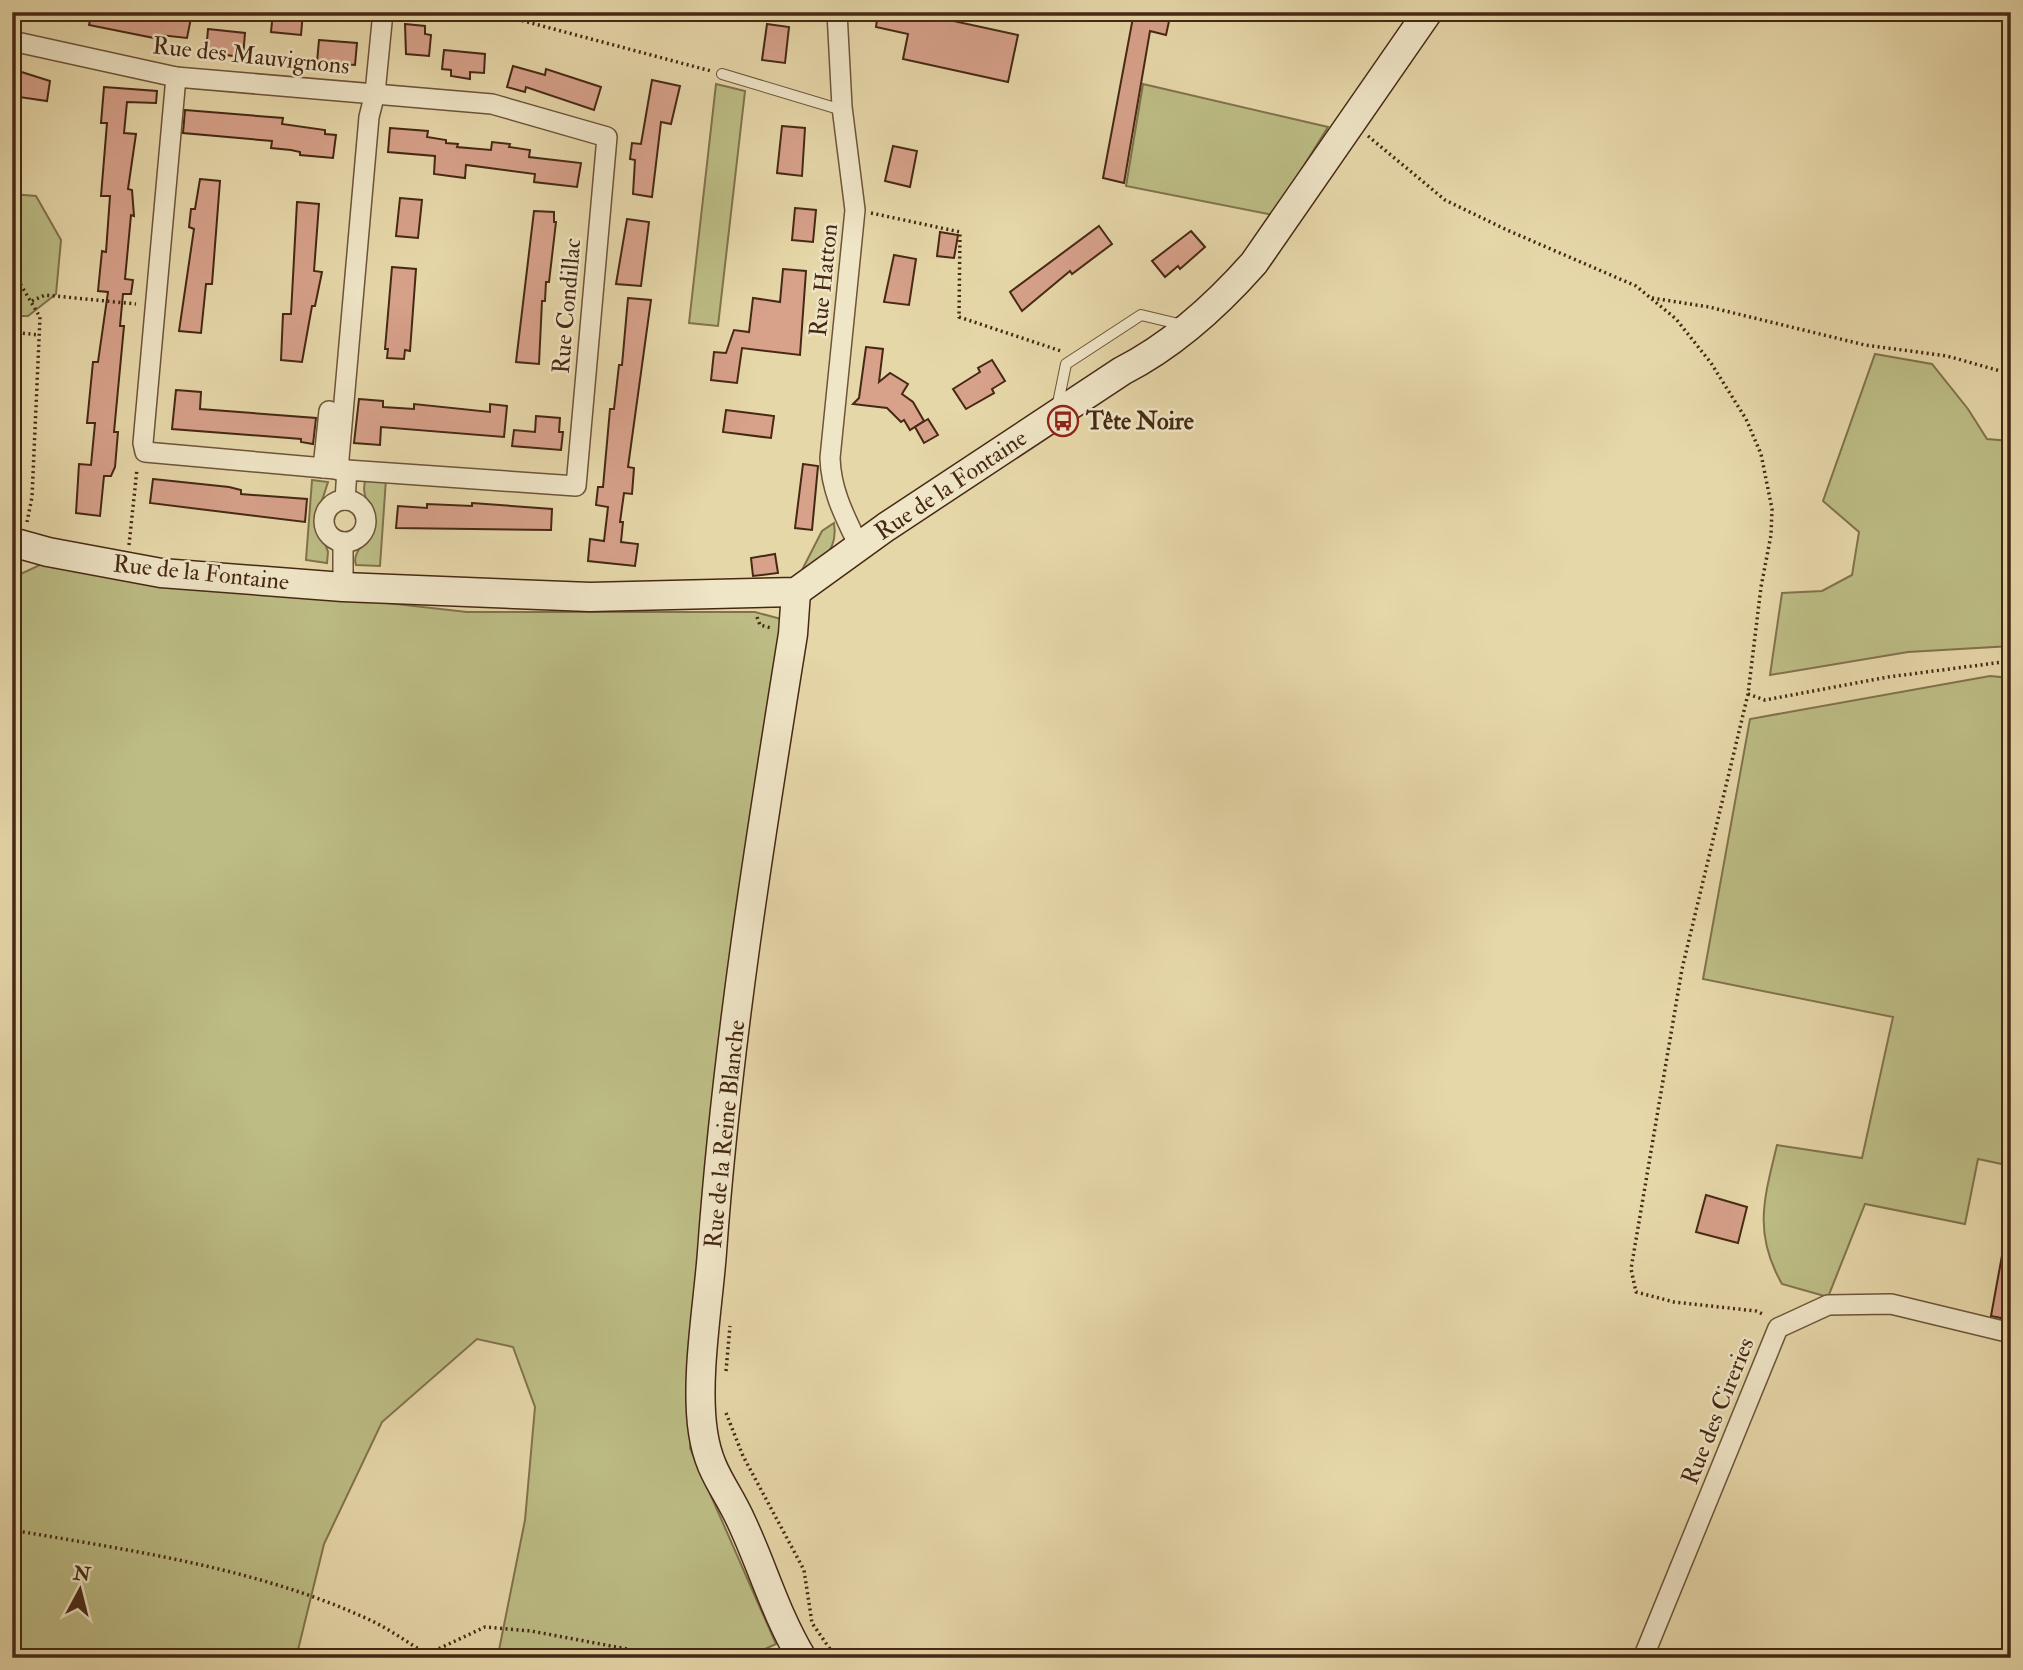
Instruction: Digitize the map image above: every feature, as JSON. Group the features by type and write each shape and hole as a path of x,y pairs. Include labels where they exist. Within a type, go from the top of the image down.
{"street":[{"path":"368,93 383,12"},
{"name":"Rue Hatton","path":"837,12 842,110 855,210 830,458 831,478 837,498 859,546"},
{"name":"Rue de la Fontaine","path":"17,541 161,573 344,587 590,597 796,592 859,546 1144,360 1228,293 1254,263 1428,12"},
{"name":"Rue des Mauvignons","path":"12,41 176,77 368,93 352,194 361,209 336,469"},
{"path":"145,452 143,443 176,77"},
{"name":"Rue Condillac","path":"145,452 576,486 607,137 492,104 368,93"},
{"path":"336,469 345,500 362,509 366,522 356,539 343,542 336,541 326,531 324,517 331,505 345,500"},
{"path":"343,542 344,587"},
{"name":"Rue de la Reine Blanche","path":"796,592 793,634 751,896 717,1189 702,1406 709,1463 742,1521 786,1632 802,1658"},
{"name":"Rue des Cireries","path":"1643,1658 1778,1328 1828,1305 1891,1304 2011,1333"}],"lane":[{"path":"722,74 842,110"},
{"path":"1056,415 1066,364 1076,356 1141,315 1189,326"}],"path":[{"path":"490,12 722,74"},
{"path":"1351,125 1445,200 1636,286 1676,319 1711,363 1746,419 1761,454 1772,509 1771,535 1761,587 1748,694 1682,969 1631,1269 1636,1292 1674,1302 1756,1311 1771,1318 1778,1328"},
{"path":"855,210 960,232 959,317 1076,356"},
{"path":"12,270 40,317 32,497 17,541"},
{"path":"32,302 45,295 157,306"},
{"path":"1650,298 1709,307 1865,345 1947,356 2011,374"},
{"path":"12,332 39,335"},
{"path":"129,551 138,460 145,452"},
{"path":"1748,694 1765,700 1888,677 2011,661"},
{"path":"726,1375 730,1321"},
{"path":"726,1400 726,1413 743,1456 804,1570 812,1623 830,1649 842,1658"},
{"path":"12,1530 193,1562 287,1588 371,1620 425,1653"},
{"path":"418,1658 485,1627 531,1631 675,1658"},
{"path":"235,1652 262,1658"}],"green space":[{"path":"716,84 745,91 718,326 689,323"},
{"path":"1143,84 1328,127 1273,215 1126,186"},
{"path":"12,194 36,196 61,240 56,294 28,316 17,316 12,306"},
{"path":"1875,354 1932,364 1968,409 1987,439 2011,441 2011,646 1908,652 1770,675 1782,593 1822,591 1852,575 1859,532 1823,501"},
{"path":"366,478 386,479 380,566 356,565 355,560 371,526 364,491"},
{"path":"312,480 328,482 316,519 328,552 327,563 306,560"},
{"path":"834,523 834,539 828,553 817,563 802,570 822,531"},
{"path":"42,564 467,612 755,612 781,619 690,1448 776,1644 745,1658 511,1658 498,1655 525,1520 535,1407 513,1347 477,1339 382,1422 324,1544 296,1658 12,1658 12,578"},
{"path":"1990,676 2011,678 2011,1166 1978,1159 1965,1224 1865,1204 1828,1297 1782,1284 1773,1266 1764,1232 1765,1199 1777,1145 1862,1158 1893,1017 1703,979 1750,719"}],"building":[{"path":"92,12 165,12 191,18 187,38 160,35 159,39 89,25"},
{"path":"273,12 303,12 301,35 271,32"},
{"path":"878,12 936,12 935,17 1018,35 1008,82 903,59 908,34 876,27"},
{"path":"1134,12 1171,12 1166,35 1150,31 1124,183 1103,178"},
{"path":"405,24 425,26 425,34 431,35 429,56 406,54"},
{"path":"767,24 789,27 785,63 762,60"},
{"path":"208,29 245,33 243,57 206,53"},
{"path":"319,40 357,43 355,65 317,62"},
{"path":"444,50 485,54 484,73 470,72 470,79 451,76 451,70 442,69"},
{"path":"513,66 545,75 546,69 601,87 594,110 526,87 525,92 507,87"},
{"path":"12,69 50,81 47,101 12,96"},
{"path":"652,80 680,86 671,124 661,122 652,197 633,194 635,160 630,159 632,143 641,144"},
{"path":"104,87 157,91 156,103 127,102 124,133 136,134 128,189 132,190 134,216 131,215 125,279 133,280 131,294 123,294 120,326 124,326 114,432 118,432 115,467 111,476 104,476 100,516 76,513 79,464 91,465 95,423 87,423 93,362 98,362 108,292 98,291 102,251 106,252 110,196 101,196 107,123 101,123"},
{"path":"185,110 283,118 282,124 325,130 325,134 336,135 333,158 300,155 300,152 271,148 272,141 183,133"},
{"path":"782,126 805,128 802,176 777,173"},
{"path":"390,128 428,131 427,137 458,144 457,147 491,150 492,142 510,144 509,147 530,150 529,157 581,163 577,187 534,182 535,174 466,165 465,178 434,174 435,156 388,152"},
{"path":"893,146 917,151 910,187 885,181"},
{"path":"200,179 220,181 212,284 206,284 201,333 179,331 194,229 189,227 191,209 195,209"},
{"path":"400,198 422,200 418,238 396,236"},
{"path":"297,202 319,204 314,271 322,272 315,306 312,306 302,362 281,360 283,314 291,314"},
{"path":"795,208 816,210 813,242 792,240"},
{"path":"534,211 554,212 556,222 549,282 546,282 545,301 542,301 539,364 516,362"},
{"path":"627,219 649,222 641,286 616,284"},
{"path":"1099,226 1112,244 1072,274 1070,271 1022,311 1010,292"},
{"path":"1191,231 1205,247 1180,269 1178,266 1165,277 1152,261"},
{"path":"940,232 958,235 954,258 937,256"},
{"path":"894,255 916,259 909,305 884,302"},
{"path":"392,267 416,269 410,351 405,350 404,359 387,358 388,349 385,349"},
{"path":"783,269 806,271 800,355 742,348 737,383 711,380 714,352 726,353 734,330 749,332 753,298 780,302"},
{"path":"628,298 651,300 628,467 634,468 632,494 624,493 620,522 623,522 621,542 638,544 635,566 588,561 590,539 604,541 608,507 596,505 598,487 603,487 610,409 614,409 619,365 622,365"},
{"path":"866,347 883,349 879,382 890,373 908,384 902,394 913,402 924,421 910,430 904,420 901,422 887,408 853,404 859,398"},
{"path":"992,360 1005,381 992,389 994,393 966,409 953,389 980,372 978,368"},
{"path":"176,390 201,392 200,409 316,418 313,444 301,442 301,439 172,429"},
{"path":"359,399 383,401 383,407 414,409 414,404 490,412 490,404 507,406 504,437 381,427 380,445 354,443"},
{"path":"726,410 774,416 771,438 723,432"},
{"path":"536,416 560,418 559,432 563,432 561,450 512,446 514,430 535,432"},
{"path":"928,419 938,435 924,443 915,427"},
{"path":"803,464 818,466 812,530 795,528"},
{"path":"153,479 229,487 241,490 241,494 307,499 305,522 150,503"},
{"path":"472,503 552,509 551,530 396,528 398,506 427,508 427,504 472,506"},
{"path":"775,554 778,573 753,576 751,558"},
{"path":"1706,1195 1747,1207 1738,1243 1696,1232"},
{"path":"2003,1250 2011,1251 2011,1320 1991,1316"}],"place":[{"name":"Tête Noire","path":"1063,421"}]}
